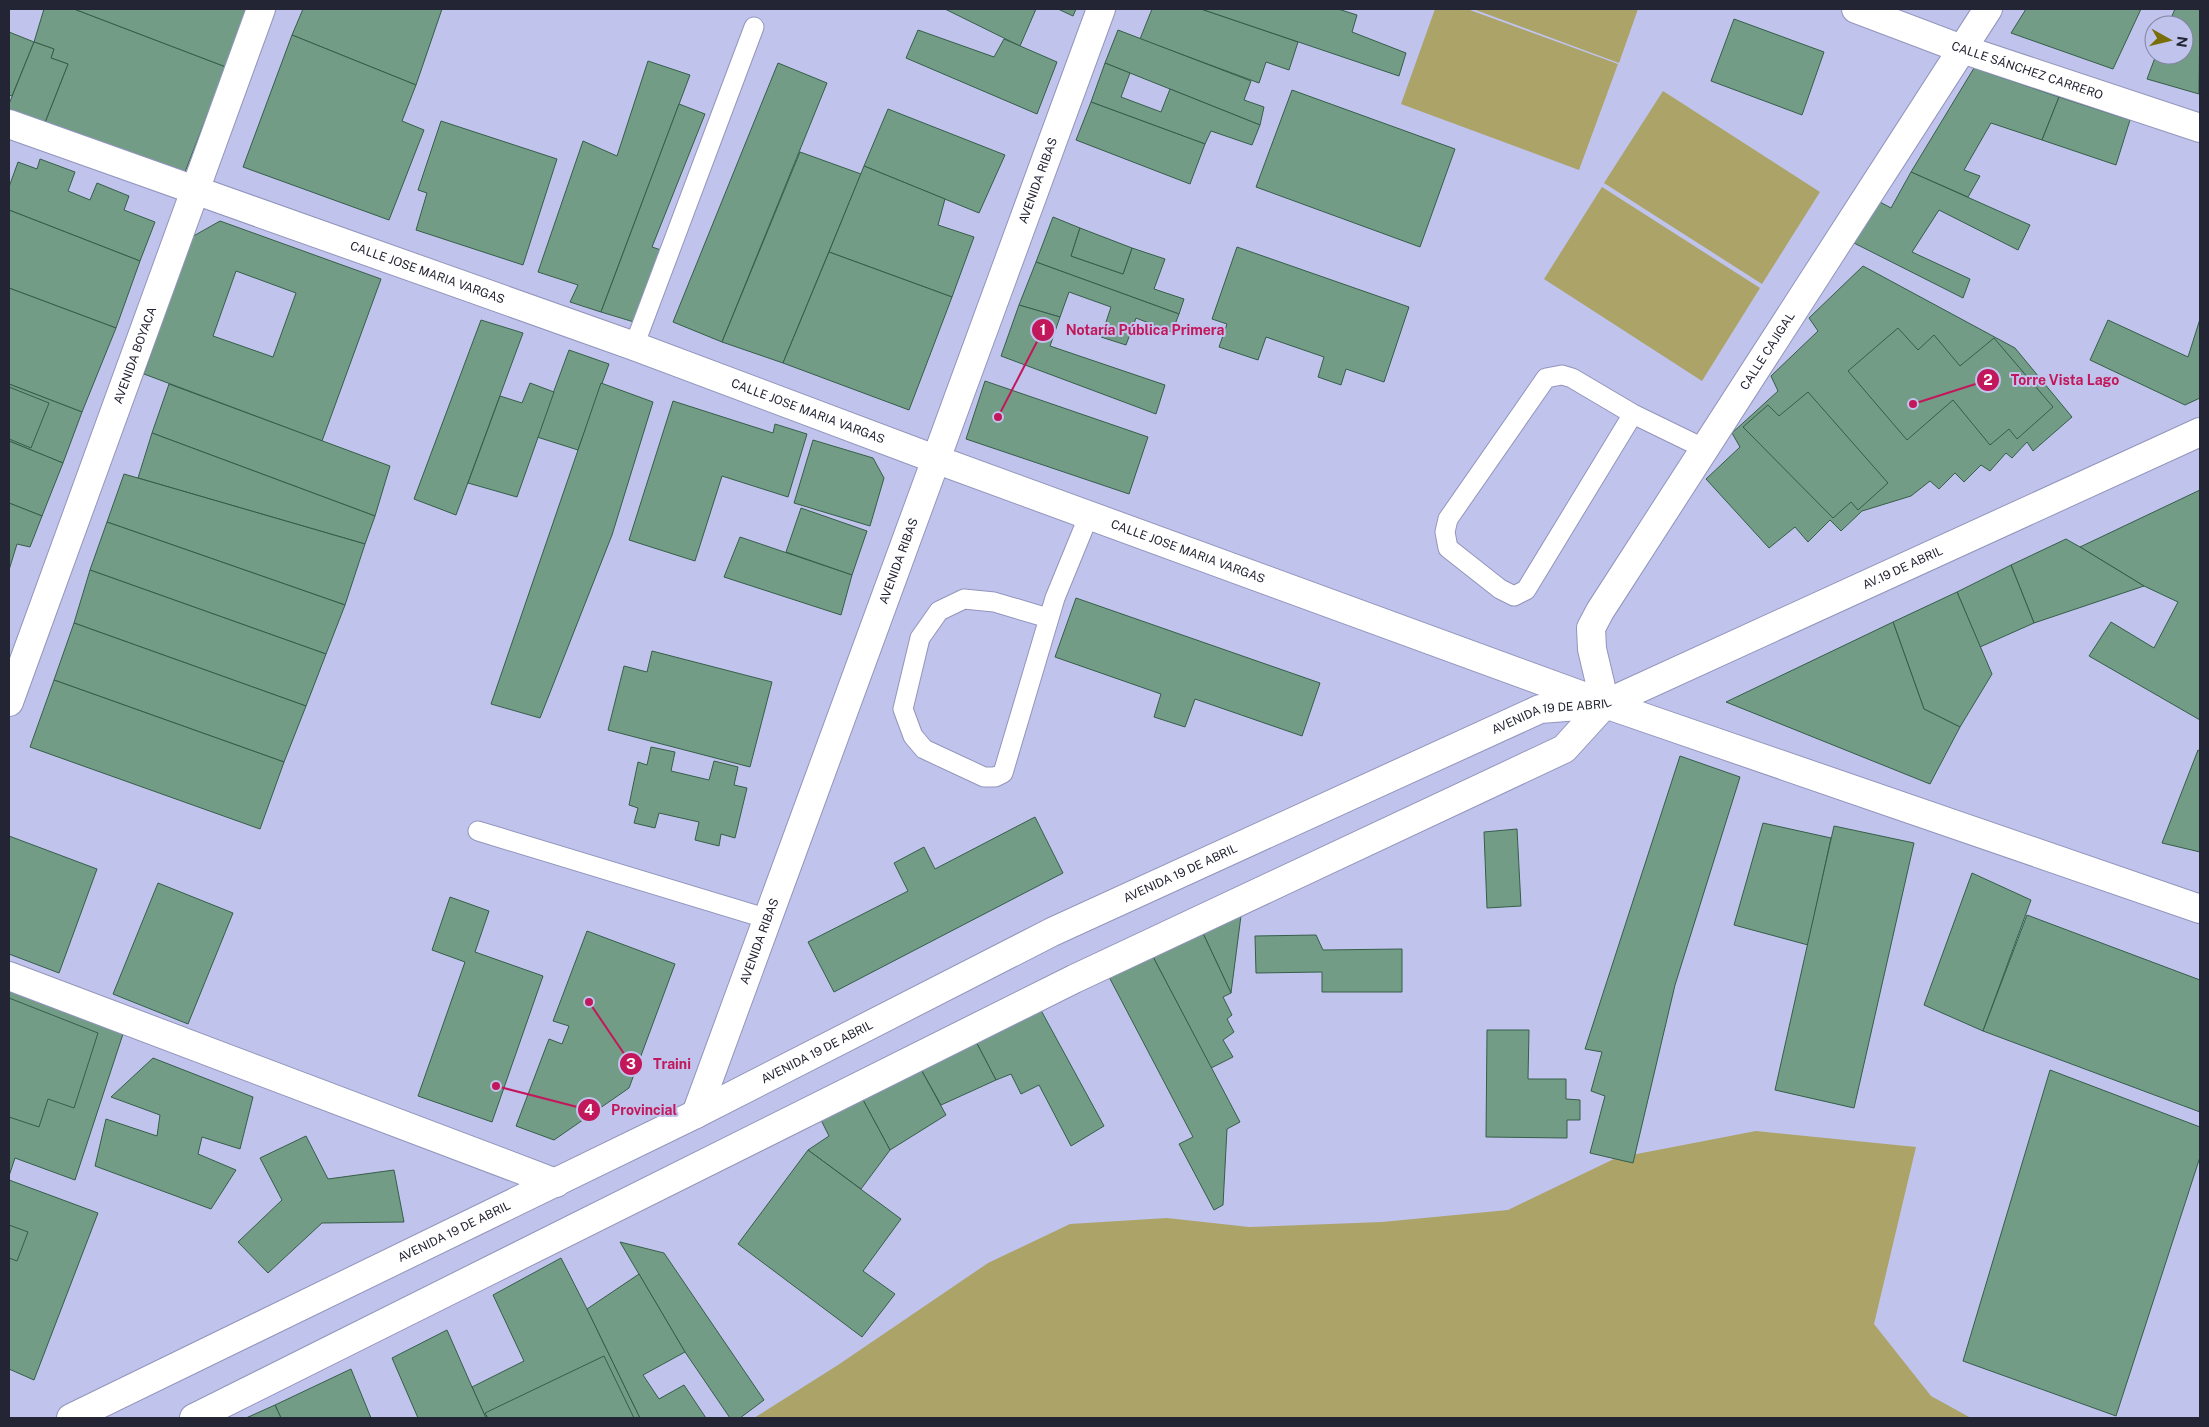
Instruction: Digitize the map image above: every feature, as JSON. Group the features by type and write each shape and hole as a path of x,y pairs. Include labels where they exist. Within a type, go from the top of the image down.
{"street":[{"name":"AVENIDA BOYACA","path":"9,702 261,9"},
{"name":"AVENIDA RIBAS","path":"696,1114 1101,9"},
{"name":"CALLE SÁNCHEZ CARRERO","path":"1856,9 1962,49 2200,128"},
{"name":"CALLE CAJIGAL","path":"1605,704 1592,649 1592,628 1600,611 1988,9"},
{"name":"CALLE JOSE MARIA VARGAS","path":"9,124 634,346 935,459 1605,704 2200,909"},
{"name":"AV.19 DE ABRIL","path":"1605,704 2200,432"},
{"name":"AVENIDA 19 DE ABRIL","path":"71,1418 696,1114 1052,932 1540,709 1605,704"},
{"name":"AVENIDA 19 DE ABRIL","path":"194,1418 1074,979 1564,749 1605,704"},
{"path":"9,976 556,1183"}],"lane":[{"path":"634,346 754,27"},
{"path":"1633,414 1526,590 1514,596 1500,589 1448,548 1445,532 1448,519 1546,378 1562,375 1572,378 1633,414 1705,450"},
{"path":"1048,618 994,602 964,599 939,611 920,638 903,709 913,736 924,748 984,777 995,777 1003,773 1048,618 1089,515"},
{"path":"478,831 768,919"}],"shaded area":[{"path":"1435,9 1467,9 1618,64 1579,170 1401,104"},
{"path":"1473,9 1638,9 1619,63"},
{"path":"1663,91 1820,192 1762,284 1604,183"},
{"path":"1602,187 1760,288 1702,381 1544,279"},
{"path":"1756,1131 1916,1147 1874,1324 1931,1396 1971,1418 754,1418 838,1365 988,1263 1070,1224 1167,1218 1249,1227 1382,1222 1508,1210 1616,1158"}],"building":[{"path":"44,9 74,9 226,67 183,177 44,125 68,64 51,58 54,49 34,42"},
{"path":"74,9 248,9 226,67"},
{"path":"303,9 442,9 416,85 292,35"},
{"path":"945,9 1036,9 1020,46"},
{"path":"1058,9 1076,9 1073,16"},
{"path":"1152,9 1201,9 1298,42 1289,70 1266,62 1259,83 1140,39"},
{"path":"1201,9 1338,9 1357,15 1352,32 1406,53 1399,76"},
{"path":"2026,9 2141,9 2113,69 2011,33"},
{"path":"2175,9 2200,9 2199,94 2147,79 2152,65 2194,65 2194,15 2172,15"},
{"path":"1734,19 1824,52 1802,115 1711,81"},
{"path":"918,30 994,57 1004,39 1057,62 1037,114 906,58"},
{"path":"1118,30 1251,81 1244,100 1264,107 1260,125 1105,63"},
{"path":"9,32 34,42 12,96 9,95"},
{"path":"292,35 416,85 402,121 424,130 389,220 243,167"},
{"path":"34,42 54,49 51,58 68,64 44,125 9,111 9,104"},
{"path":"648,61 690,75 601,312 570,302 578,285 538,272 583,141 617,156"},
{"path":"778,63 827,83 722,342 673,322"},
{"path":"1105,63 1130,73 1121,97 1161,112 1170,89 1260,125 1252,145 1211,131 1205,144 1091,102"},
{"path":"1974,68 2059,97 2042,140 1991,123 1964,170 1980,176 1968,197 1911,172"},
{"path":"1292,90 1455,149 1420,247 1256,187"},
{"path":"2059,97 2130,120 2116,165 2042,140"},
{"path":"1091,102 1205,144 1190,184 1076,140"},
{"path":"679,104 705,114 652,247 664,251 634,322 601,312"},
{"path":"888,109 1005,155 979,213 864,166"},
{"path":"441,121 557,159 523,265 416,230 427,193 418,190"},
{"path":"800,152 861,174 783,363 722,342"},
{"path":"40,159 75,172 68,191 90,200 97,183 129,196 124,210 155,222 140,261 9,210 9,187 18,162 37,169"},
{"path":"864,166 945,199 938,225 974,237 952,297 829,252"},
{"path":"1911,172 2030,225 2018,250 1939,210 1912,252 1970,279 1963,298 1854,243 1878,201 1891,208"},
{"path":"9,210 140,261 116,328 9,288"},
{"path":"1053,217 1080,228 1071,256 1123,274 1132,248 1165,259 1154,289 1184,299 1179,314 1036,262"},
{"path":"220,221 381,279 322,441 144,374 190,238","holes":["236,271 296,293 273,357 213,336"]},
{"path":"1080,228 1132,248 1123,274 1071,256"},
{"path":"1237,247 1409,307 1384,382 1346,369 1341,385 1318,377 1324,357 1266,337 1258,360 1219,347 1227,324 1212,319"},
{"path":"829,252 952,297 909,410 783,363"},
{"path":"1036,262 1179,314 1172,332 1136,318 1126,345 1101,337 1111,307 1069,292 1060,317 1019,305"},
{"path":"1863,266 2015,348 2072,417 2033,451 2027,442 2012,458 2006,453 1990,471 1981,465 1964,482 1955,473 1939,489 1930,481 1911,496 1862,511 1841,531 1830,520 1808,542 1795,527 1769,548 1706,479 1740,447 1732,433 1778,391 1771,376 1818,331 1809,318"},
{"path":"9,288 116,328 82,412 9,384"},
{"path":"1019,305 1060,317 1050,346 1165,385 1156,414 1001,356"},
{"path":"2200,319 2200,398 2185,405 2090,360 2108,320 2188,357"},
{"path":"481,320 523,333 456,515 414,499"},
{"path":"1898,328 1918,350 1934,335 1960,366 1994,338 2053,407 2017,439 2009,429 1990,445 1953,400 1907,440 1848,371"},
{"path":"569,350 609,364 578,450 537,437"},
{"path":"985,381 1148,437 1129,494 966,439"},
{"path":"530,383 554,392 517,497 468,483 500,396 522,403"},
{"path":"601,383 653,402 612,535 540,718 491,704"},
{"path":"9,384 82,412 63,463 9,441"},
{"path":"169,384 390,466 375,516 152,433"},
{"path":"9,387 49,403 31,448 9,439"},
{"path":"1808,392 1888,483 1858,510 1851,502 1833,518 1743,427 1768,405 1779,416"},
{"path":"673,401 773,433 775,424 807,434 788,497 722,476 695,561 629,540"},
{"path":"152,433 375,516 365,544 138,478"},
{"path":"813,440 873,458 884,478 870,526 794,503"},
{"path":"9,441 63,463 42,516 9,503"},
{"path":"124,474 365,544 345,605 107,522"},
{"path":"2200,490 2200,720 2089,656 2111,622 2154,648 2178,602 2144,586 2080,547"},
{"path":"9,503 42,516 30,547 17,544 9,570"},
{"path":"801,508 867,531 852,575 786,552"},
{"path":"107,522 345,605 326,654 90,570"},
{"path":"740,537 852,575 841,615 724,577"},
{"path":"2066,539 2144,586 2034,623 2011,565"},
{"path":"2011,565 2034,623 1980,647 1957,592"},
{"path":"90,570 326,654 306,706 74,623"},
{"path":"1957,592 1992,674 1960,727 1924,709 1893,622"},
{"path":"1076,598 1320,683 1302,736 1195,699 1185,727 1154,717 1161,694 1055,657"},
{"path":"1893,622 1924,709 1960,727 1930,784 1726,702"},
{"path":"74,623 306,706 284,762 54,680"},
{"path":"652,651 772,682 750,767 608,730 624,666 647,672"},
{"path":"54,680 284,762 260,829 30,747"},
{"path":"651,747 675,752 671,771 709,780 714,761 738,767 734,785 747,788 735,838 721,834 719,846 695,840 699,822 659,813 655,828 634,823 638,808 629,805 638,762 647,765"},
{"path":"2198,750 2200,751 2200,852 2162,843"},
{"path":"1680,756 1740,777 1675,985 1633,1163 1590,1153 1605,1096 1591,1091 1602,1052 1585,1049"},
{"path":"1035,817 1063,873 834,992 808,942 908,891 894,863 924,847 935,869"},
{"path":"1763,823 1831,838 1808,945 1734,925"},
{"path":"1834,826 1914,843 1854,1108 1775,1090"},
{"path":"1517,829 1521,906 1487,908 1484,832"},
{"path":"9,836 97,869 59,973 9,954"},
{"path":"1972,873 2031,900 1983,1031 1924,1005"},
{"path":"158,883 233,913 188,1024 113,994"},
{"path":"450,897 489,911 475,952 543,976 492,1122 418,1096 465,962 432,950"},
{"path":"1242,908 1231,993 1201,929"},
{"path":"2027,915 2200,980 2200,1112 1983,1031"},
{"path":"1201,929 1231,993 1223,997 1232,1015 1227,1019 1234,1032 1223,1040 1233,1057 1211,1068 1151,953"},
{"path":"587,931 675,964 629,1088 554,1140 516,1126 549,1039 562,1044 569,1026 553,1021"},
{"path":"1316,935 1323,950 1402,949 1402,992 1322,992 1322,972 1256,973 1255,936"},
{"path":"1151,953 1240,1122 1227,1129 1223,1205 1214,1210 1179,1144 1193,1137 1108,975"},
{"path":"9,991 123,1034 75,1180 15,1158 9,1176"},
{"path":"9,998 98,1033 74,1108 48,1099 39,1127 9,1117"},
{"path":"1037,1003 1104,1126 1071,1146 1039,1085 1021,1094 1011,1074 996,1080 973,1036"},
{"path":"1487,1030 1529,1030 1528,1079 1566,1079 1566,1099 1580,1100 1580,1120 1567,1120 1567,1138 1486,1137"},
{"path":"973,1036 996,1080 941,1105 918,1064"},
{"path":"153,1058 253,1097 240,1149 202,1137 198,1154 236,1170 211,1209 95,1166 106,1119 157,1136 160,1115 111,1097"},
{"path":"918,1064 946,1115 890,1150 862,1098"},
{"path":"2050,1070 2200,1127 2200,1157 2116,1416 1963,1361"},
{"path":"862,1098 890,1150 861,1189 808,1150 829,1136 821,1120"},
{"path":"306,1136 328,1179 394,1170 404,1222 322,1223 268,1273 238,1242 282,1200 260,1158"},
{"path":"808,1150 901,1219 863,1271 895,1294 862,1337 738,1244"},
{"path":"9,1180 98,1213 34,1380 9,1369"},
{"path":"9,1225 28,1232 17,1261 9,1258"},
{"path":"620,1242 664,1253 764,1400 740,1418 730,1418 685,1352"},
{"path":"561,1258 640,1418 486,1418 472,1387 524,1361 493,1295"},
{"path":"639,1274 685,1352 643,1375 659,1399 684,1385 706,1418 640,1418 587,1309"},
{"path":"447,1330 486,1418 418,1418 392,1358"},
{"path":"604,1356 634,1418 488,1418 485,1413"},
{"path":"351,1369 371,1418 281,1418 275,1405"},
{"path":"275,1405 281,1418 246,1418"}],"place":[{"name":"Torre Vista Lago","path":"1913,404"},
{"name":"Notaría Pública Primera","path":"998,417"},
{"name":"Traini","path":"589,1002"},
{"name":"Provincial","path":"496,1086"}]}
